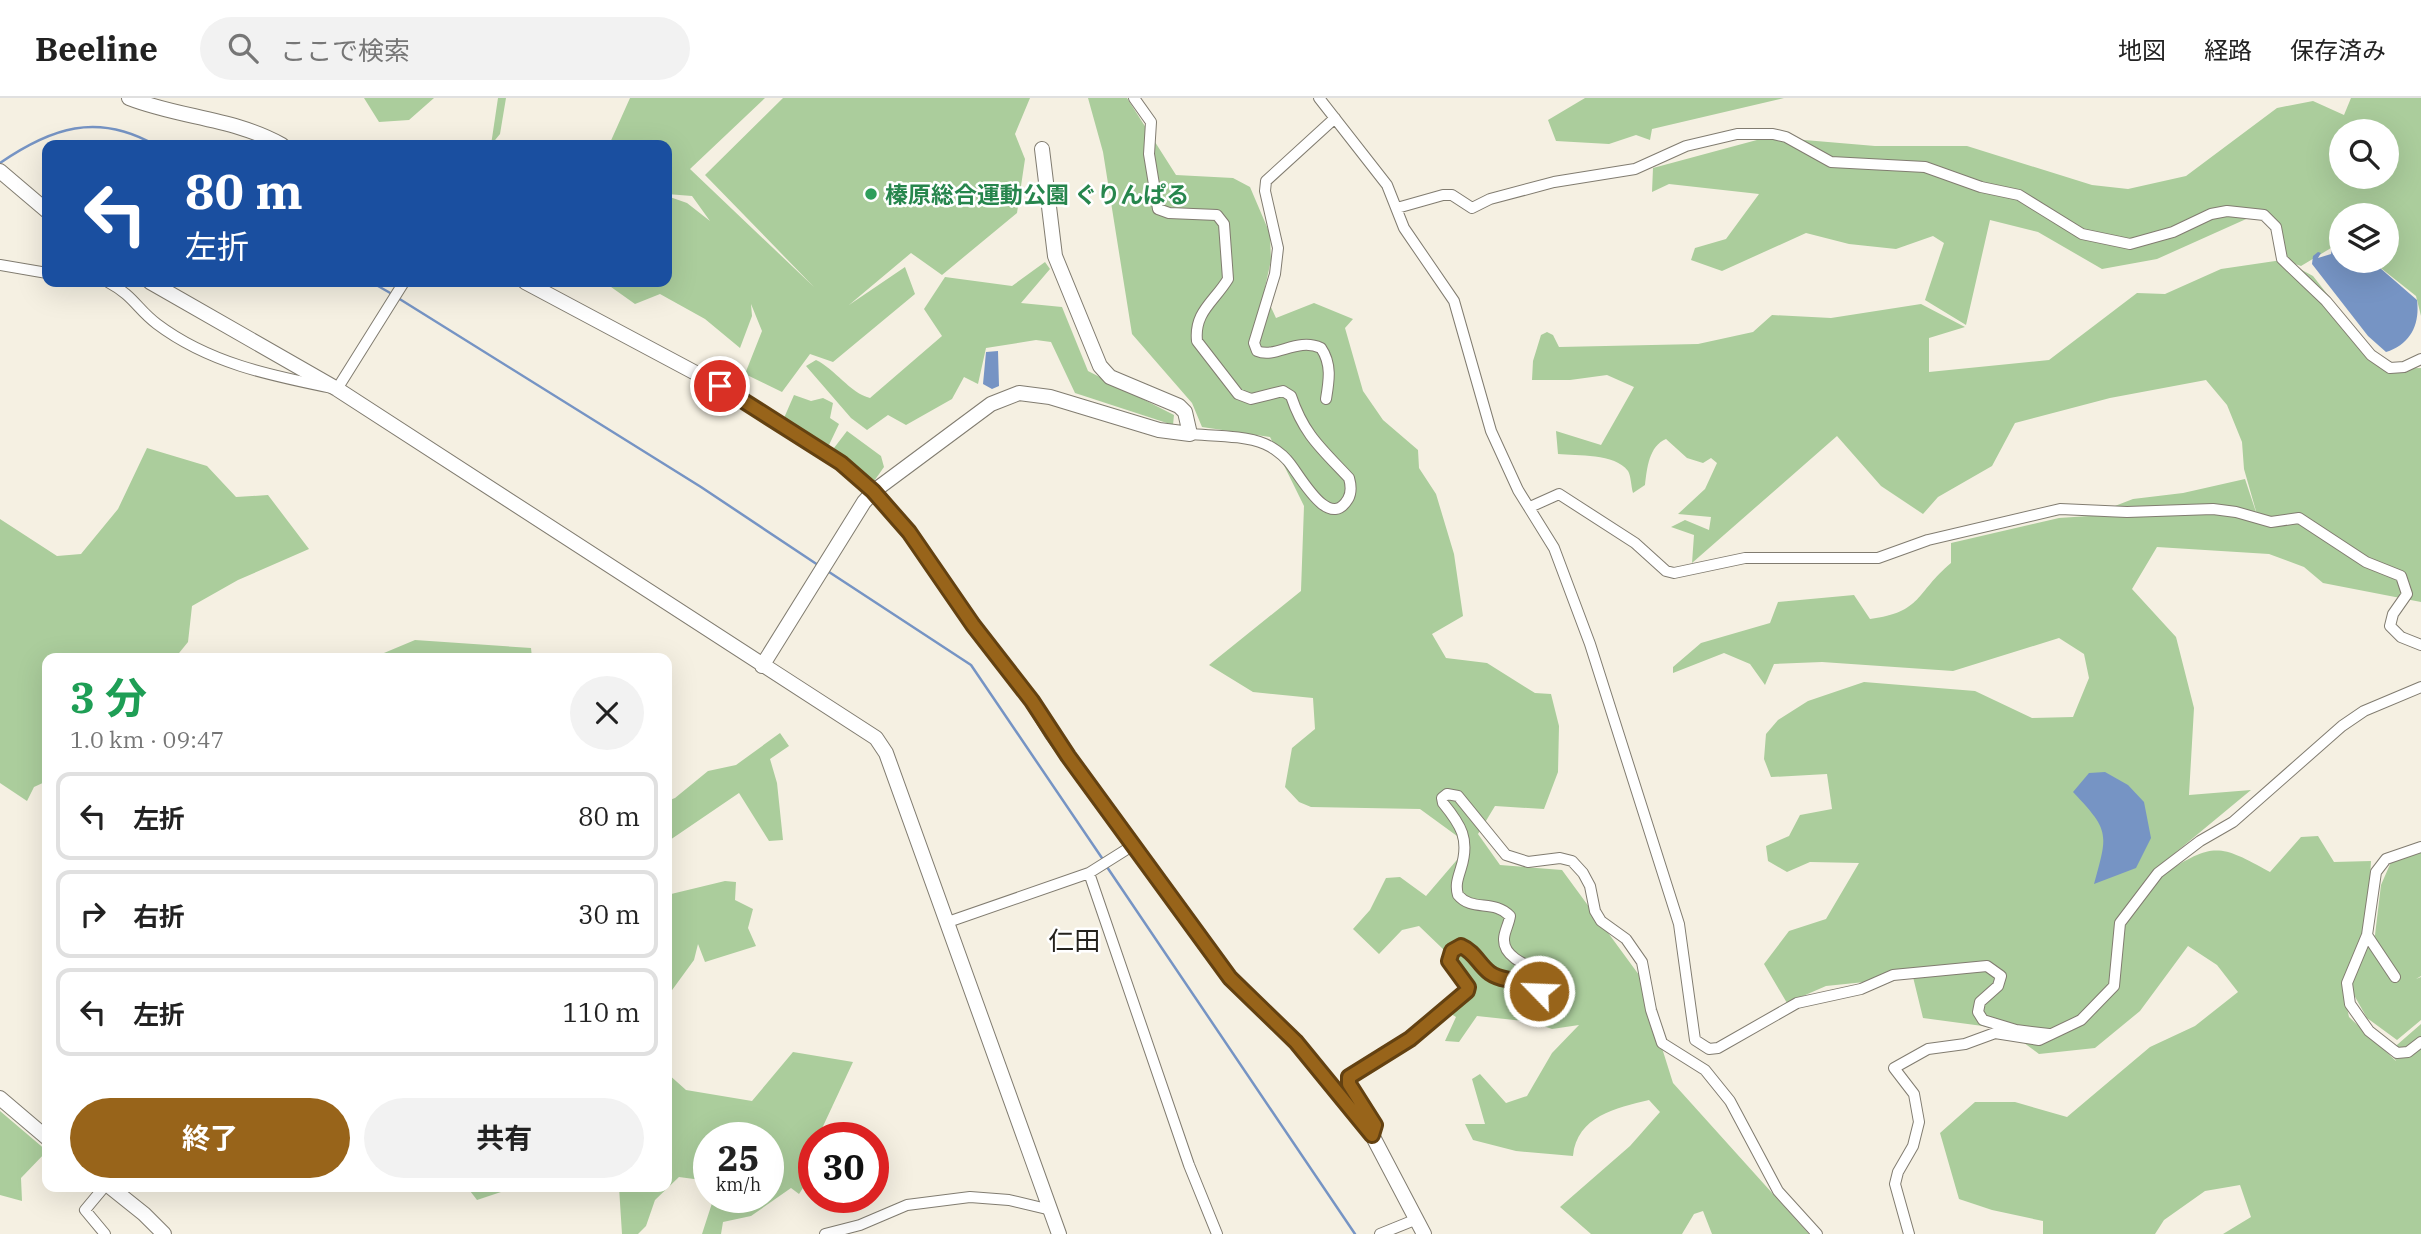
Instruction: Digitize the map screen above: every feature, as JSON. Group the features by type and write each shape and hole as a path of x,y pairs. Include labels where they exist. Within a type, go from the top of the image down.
{"street":[{"path":"129,98 154,108 256,130 273,140"},
{"path":"762,666 863,502 873,491 991,404 1019,393 1050,397 1159,430 1264,443 1286,459 1315,500 1327,508 1339,507 1348,500 1352,487 1349,478 1308,435 1299,421 1292,396 1283,391 1251,399 1238,394 1197,341 1196,330 1201,313 1228,279 1224,225 1217,215 1169,213 1158,209 1149,154 1151,122 1134,98"},
{"path":"1320,98 1387,185 1404,228 1423,260 1454,301 1491,431 1518,490 1554,548 1590,644 1679,924 1695,1040 1709,1049 1718,1048 1797,1003 1861,989 1894,975 1987,966 2001,976 1998,986 1980,1002 1978,1012 1983,1020 2017,1030 2049,1034"},
{"path":"1326,399 1329,376 1326,356 1321,348 1299,344 1264,354 1257,351 1254,343 1275,275 1278,248 1265,191 1266,181 1335,118"},
{"path":"1397,208 1443,195 1452,195 1472,208 1479,207 1490,199 1554,182 1634,169 1686,146 1737,134 1773,134 1786,136 1831,162 1925,167 1981,187 2020,195 2082,234 2130,244 2173,232 2219,212 2264,215 2276,227 2283,259 2326,301 2371,355 2390,368 2404,367 2421,359"},
{"path":"1042,149 1055,256 1100,366 1110,377 1179,406 1185,412 1190,434"},
{"path":"0,172 42,207"},
{"path":"0,265 42,272"},
{"path":"118,287 129,293 155,323 223,363 337,389"},
{"path":"159,287 337,389 876,738 886,753 1059,1234"},
{"path":"337,389 400,287"},
{"path":"534,287 720,386 841,463 873,491 909,532 973,625 1032,701 1132,846 1230,978 1296,1042 1372,1135 1424,1234"},
{"path":"1530,507 1559,494 1613,528 1666,571 1674,573 1745,558 1878,558 1928,540 2060,509 2127,512 2213,509 2235,512 2271,523 2299,518 2366,562 2401,576 2407,594 2393,614 2390,626 2401,637 2421,645"},
{"path":"1909,1234 1895,1184 1898,1172 1913,1146 1919,1122 1913,1094 1894,1068 1928,1049 1965,1044 1995,1033 2039,1040 2081,1020 2115,986 2120,923 2158,873 2200,841 2233,822 2342,726 2364,711 2421,687"},
{"path":"1372,1135 1375,1125 1349,1084 1349,1077 1410,1039 1467,991 1468,987 1449,961 1452,951 1461,946 1470,950 1493,975 1519,981 1531,992 1539,991 1546,985 1543,972 1512,957 1505,948 1504,940 1510,916 1504,909 1493,905 1474,906 1458,895 1455,886 1466,851 1466,836 1442,798 1447,794 1458,796 1506,855 1516,860 1572,860 1590,886 1595,911 1601,921 1626,939 1642,962 1651,1010 1662,1043 1705,1070 1730,1101 1778,1191 1817,1234"},
{"path":"948,922 1089,873 1132,846"},
{"path":"2421,847 2386,859 2376,872 2367,935 2347,983 2350,1004 2369,1031 2397,1053 2407,1052 2421,1042"},
{"path":"1089,873 1189,1165 1217,1234"},
{"path":"2367,935 2395,977"},
{"path":"1705,1070 1709,1049"},
{"path":"0,1098 42,1134"},
{"path":"102,1192 85,1210 105,1234"},
{"path":"114,1192 164,1234"},
{"path":"825,1234 860,1225 907,1205 970,1197 1009,1200 1051,1210"},
{"path":"1380,1234 1417,1219"}],"green space":[{"path":"364,98 434,98 409,120 379,122"},
{"path":"498,98 506,98 500,134 492,140"},
{"name":"榛原総合運動公園 ぐりんぱる","path":"630,98 765,98 690,169 814,287 705,175 783,98 1030,98 1015,134 1025,159 1017,213 942,275 911,253 849,305 905,267 915,294 833,362 810,354 782,392 745,374 762,331 751,304 752,316 740,348 705,319 660,294 635,304 611,287 672,287 672,198 687,203 710,221 692,196 672,194 672,140 611,140"},
{"path":"1088,98 1127,98 1176,175 1233,178 1250,187 1270,234 1271,260 1264,292 1276,318 1314,303 1353,319 1345,328 1363,391 1383,420 1418,450 1419,468 1436,494 1454,554 1463,616 1432,634 1446,658 1487,663 1535,693 1551,694 1559,726 1558,772 1544,809 1495,806 1478,834 1500,865 1562,870 1639,975 1673,1083 1809,1234 1712,1234 1703,1211 1694,1214 1682,1234 1591,1234 1560,1207 1630,1146 1660,1112 1649,1100 1624,1106 1590,1123 1576,1142 1573,1156 1516,1151 1473,1140 1465,1124 1485,1124 1472,1079 1480,1074 1506,1103 1527,1096 1552,1053 1579,1025 1552,1029 1532,1022 1477,1016 1459,1042 1445,1041 1456,1017 1448,1012 1476,989 1468,973 1419,926 1402,930 1379,954 1353,929 1370,910 1386,878 1400,877 1426,896 1462,854 1457,836 1420,809 1311,807 1299,802 1285,787 1292,748 1315,729 1313,698 1253,692 1209,665 1301,591 1304,506 1270,437 1202,427 1192,403 1132,334 1103,152"},
{"path":"1585,98 1784,98 1652,129 1650,140 1636,135 1609,144 1556,141 1548,120"},
{"path":"2351,98 2421,98 2421,316 2416,296 2387,273 2399,273 2399,203 2329,203 2329,249 2301,266 2283,260 2313,276 2386,369 2421,368 2421,602 2323,583 2304,567 2269,554 2157,547 2132,589 2176,637 2194,708 2189,795 2251,790 2158,867 2163,874 2205,852 2216,850 2238,856 2270,872 2301,837 2318,836 2334,862 2371,861 2368,918 2342,985 2349,1017 2396,1061 2390,1051 2421,1024 2421,1234 2223,1234 2251,1217 2240,1185 2205,1191 2164,1220 2155,1234 2043,1234 2043,1221 1992,1210 1959,1199 1940,1133 1975,1102 2015,1102 2067,1117 2150,1047 2195,1026 2238,992 2217,965 2188,946 2140,1011 2095,1048 2039,1054 2005,1029 1923,1018 1913,977 1826,986 1787,1003 1764,964 1789,931 1826,919 1859,863 1810,862 1787,872 1768,861 1766,846 1789,836 1800,815 1832,809 1827,774 1771,777 1764,759 1766,734 1778,720 1808,701 1864,682 1975,691 2032,718 2073,717 2089,678 2084,654 2059,638 1953,671 1822,662 1774,664 1765,685 1750,664 1724,653 1673,673 1673,667 1701,643 1770,623 1778,602 1854,595 1870,619 1900,612 1917,600 1951,563 1951,543 2059,518 2089,516 2133,499 2183,493 2245,479 2258,518 2244,469 2242,442 2227,405 2206,380 2110,398 2015,423 1992,466 1938,497 1923,514 1881,486 1837,436 1692,563 1694,535 1671,527 1685,520 1709,530 1711,517 1678,514 1705,489 1717,463 1711,458 1703,463 1687,458 1666,439 1652,452 1645,485 1633,493 1630,476 1622,465 1595,456 1558,454 1556,431 1601,445 1634,387 1607,375 1570,380 1532,380 1533,361 1541,335 1547,332 1553,335 1559,347 1698,344 1753,332 1772,315 1831,318 1921,304 1965,327 1929,338 1929,372 2049,360 2137,293 2165,294 2221,269 2282,260 2264,211 2157,259 2102,269 2038,232 1990,220 1966,325 1925,300 1944,243 1933,236 1896,249 1849,244 1806,233 1722,271 1691,260 1695,248 1726,239 1759,194 1669,184 1652,192 1653,168 1768,137 1875,146 1967,146 2092,185 2128,189 2186,176 2277,108 2313,101 2344,115"},
{"path":"1045,262 1050,269 1021,303 1062,307 1088,371 1174,415 1173,425 1075,393 1051,342 1036,340 986,348 978,384 964,377 952,399 906,425 888,415 867,430 851,418 806,366 816,360 856,391 870,398 942,336 924,309 945,277 1012,286"},
{"path":"794,395 811,401 823,398 833,403 830,418 839,424 829,445 784,418"},
{"path":"847,431 881,456 884,467 872,484 834,448"},
{"path":"147,448 207,466 236,497 268,495 309,549 238,580 192,606 188,642 179,653 42,653 42,783 34,787 27,801 0,783 0,519 57,556 81,554 118,509"},
{"path":"415,640 531,648 532,653 384,653"},
{"path":"780,733 789,746 770,759 777,783 783,840 769,841 739,793 672,839 672,799 708,771 736,765"},
{"path":"2421,850 2421,976 2416,979 2421,977 2421,1020 2397,1040 2367,1018 2350,988 2367,943 2375,935 2381,885 2391,862"},
{"path":"725,881 736,882 735,900 753,909 748,928 756,946 705,962 698,944 694,960 672,990 672,894"},
{"path":"793,1052 853,1062 825,1122 798,1122 798,1193 791,1188 784,1193 784,1122 693,1122 693,1179 679,1177 672,1184 672,1077 686,1090 752,1101"},
{"path":"0,1111 42,1147 42,1156 21,1178 22,1201 0,1195"},
{"path":"471,1192 501,1192 477,1200"},
{"path":"619,1192 663,1192 655,1200 646,1226 638,1234 622,1234"},
{"path":"709,1213 755,1213 723,1222 721,1234 702,1234"}],"water":[{"path":"2318,252 2321,253 2318,258 2329,255 2329,273 2386,273 2417,300 2417,317 2408,338 2386,352 2368,336 2312,264 2313,256"},
{"path":"998,351 999,386 992,389 983,384 986,352"},
{"path":"2105,772 2128,785 2144,802 2151,838 2136,868 2094,884 2102,854 2103,833 2094,816 2073,792 2089,773"}],"waterway":[{"path":"0,163 38,141 75,129 113,129 144,140"},
{"path":"380,287 392,294"},
{"path":"398,298 701,487 818,565"},
{"path":"826,570 971,665 1104,861"},
{"path":"1107,867 1355,1234"}],"place":[{"name":"榛原総合運動公園 ぐりんぱる","path":"871,194"}],"district":[{"name":"仁田","path":"1074,940"}],"route":[{"path":"720,386 841,463 873,491 909,532 973,625 1032,701 1132,846 1230,978 1296,1042 1372,1135 1375,1125 1349,1084 1349,1077 1354,1071 1410,1039 1467,991 1468,987 1449,961 1452,951 1461,946 1470,950 1493,975 1519,981 1531,992 1539,991"}]}
